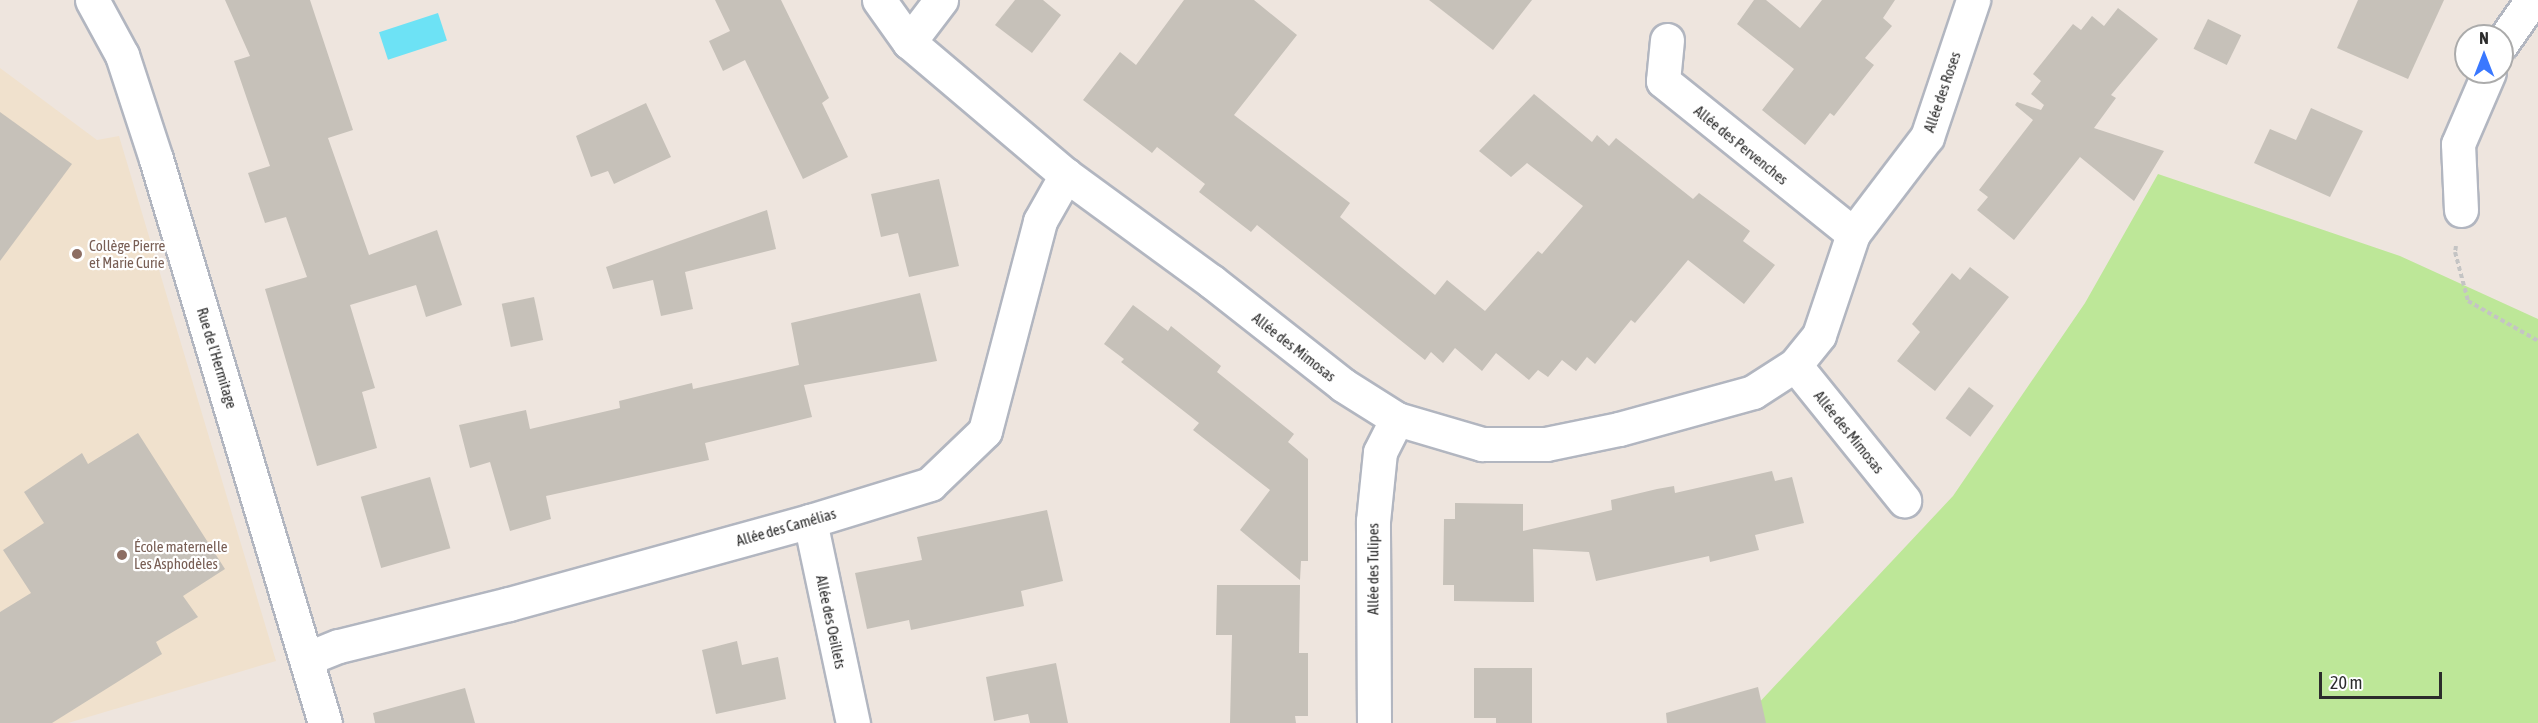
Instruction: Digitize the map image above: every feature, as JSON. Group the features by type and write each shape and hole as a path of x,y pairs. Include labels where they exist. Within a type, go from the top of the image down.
{"street":[{"name":"Rue de l'Hermitage","path":"92,0 122,55 156,159 325,723"},
{"name":"Allée des Mimosas","path":"879,0 909,42 1066,175 1211,281 1343,386 1397,419 1482,444 1546,444 1619,429 1753,392 1795,365 1819,335 1853,234"},
{"path":"909,42 941,0"},
{"name":"Allée des Roses","path":"1853,234 1927,137 1973,0"},
{"path":"2514,26 2532,0"},
{"name":"Allée des Pervenches","path":"1666,40 1663,81 1853,234"},
{"path":"2461,210 2457,144 2484,84"},
{"name":"Allée des Camélias","path":"306,659 339,646 509,604 810,521 930,484 985,431 1040,221 1066,175"},
{"name":"Allée des Mimosas","path":"1795,365 1904,500"},
{"name":"Allée des Tulipes","path":"1374,723 1373,521 1380,452 1397,419"},
{"name":"Allée des Oeillets","path":"810,521 853,723"}],"path":[{"path":"2461,210 2455,252 2468,301 2538,341"}],"shaded area":[{"name":"École maternelle Les Asphodèles","path":"0,68 97,140 119,136 276,661 68,723 0,723"}],"green space":[{"path":"2158,174 2400,256 2538,319 2538,723 1740,723 1953,496 2085,303"}],"water":[{"path":"438,13 447,41 388,60 379,32"}],"building":[{"path":"225,0 310,0 353,130 328,138 369,255 437,230 462,305 426,317 416,285 350,305 375,388 362,392 377,448 317,466 265,289 307,277 286,217 265,223 248,173 270,166 234,61 250,56"},
{"path":"715,0 781,0 829,98 822,103 848,157 803,179 745,60 723,71 709,41 730,31"},
{"path":"1015,0 1043,0 1061,15 1032,53 995,25"},
{"path":"1184,0 1254,0 1297,35 1234,115 1350,203 1340,217 1435,295 1447,280 1485,311 1538,251 1542,254 1583,206 1527,163 1511,177 1479,151 1534,94 1592,142 1597,135 1609,146 1616,138 1693,199 1699,193 1750,231 1743,241 1775,265 1744,304 1688,260 1635,323 1631,320 1595,364 1587,357 1576,371 1562,360 1548,377 1538,370 1529,380 1496,353 1482,371 1455,348 1443,363 1431,352 1425,360 1257,225 1251,232 1199,192 1205,184 1157,147 1152,153 1083,100 1120,52 1136,65"},
{"path":"1429,0 1532,0 1493,50"},
{"path":"1754,0 1766,0 1800,28 1822,0 1895,0 1883,18 1892,26 1865,58 1874,65 1834,116 1830,113 1805,145 1762,110 1794,69 1737,24"},
{"path":"2358,0 2444,0 2408,79 2337,48"},
{"path":"2118,8 2158,39 2111,95 2116,98 2094,128 2164,151 2134,201 2080,157 2014,240 1977,210 1988,197 1979,190 2033,120 2015,105 2017,102 2041,110 2044,105 2031,94 2041,81 2033,74 2073,24 2081,30 2092,16 2104,26"},
{"path":"2208,19 2241,35 2227,65 2194,49"},
{"path":"646,103 671,157 614,184 608,171 591,177 576,136"},
{"path":"2311,108 2363,131 2330,197 2254,163 2270,129 2296,140"},
{"path":"0,112 72,164 0,261"},
{"path":"939,179 959,266 909,277 898,233 881,237 871,194"},
{"path":"767,210 776,249 685,272 693,309 661,316 653,280 613,289 606,267"},
{"path":"1970,267 2009,297 1935,391 1897,361 1920,332 1912,324 1952,273 1960,280"},
{"path":"920,293 937,361 804,385 812,417 705,443 709,460 546,496 551,519 510,531 490,462 470,468 459,425 526,410 530,429 620,408 619,401 692,383 693,389 799,365 791,323"},
{"path":"534,297 543,340 511,347 502,304"},
{"path":"1133,305 1168,331 1171,326 1221,366 1217,372 1294,434 1288,442 1308,459 1308,561 1301,561 1300,580 1240,530 1270,490 1193,430 1199,423 1121,362 1124,359 1104,344"},
{"path":"1969,387 1994,406 1970,437 1946,418"},
{"path":"138,433 225,569 183,596 198,617 156,642 162,654 52,723 0,723 0,612 31,593 3,550 44,523 24,492 82,453 88,464"},
{"path":"1772,471 1775,481 1792,477 1804,523 1755,535 1759,550 1710,562 1709,556 1596,581 1589,552 1533,549 1534,602 1454,601 1454,585 1443,585 1444,519 1455,519 1455,503 1523,504 1523,531 1612,510 1611,500 1674,486 1675,493"},
{"path":"430,477 450,548 381,568 361,497"},
{"path":"1047,510 1063,581 1021,591 1024,606 911,630 909,620 867,629 855,573 922,560 917,537"},
{"path":"1217,585 1300,585 1299,653 1308,653 1308,716 1295,716 1296,723 1230,723 1232,635 1216,635"},
{"path":"737,641 742,665 778,657 786,699 716,714 702,650"},
{"path":"1056,663 1068,723 1030,723 1028,714 994,721 986,677"},
{"path":"1474,668 1532,668 1532,723 1496,723 1496,718 1474,718"},
{"path":"1758,687 1766,723 1667,723 1666,713"},
{"path":"465,688 475,723 375,723 373,713"}],"place":[{"name":"Collège Pierre et Marie Curie","path":"77,254"},
{"name":"École maternelle Les Asphodèles","path":"122,555"}]}
